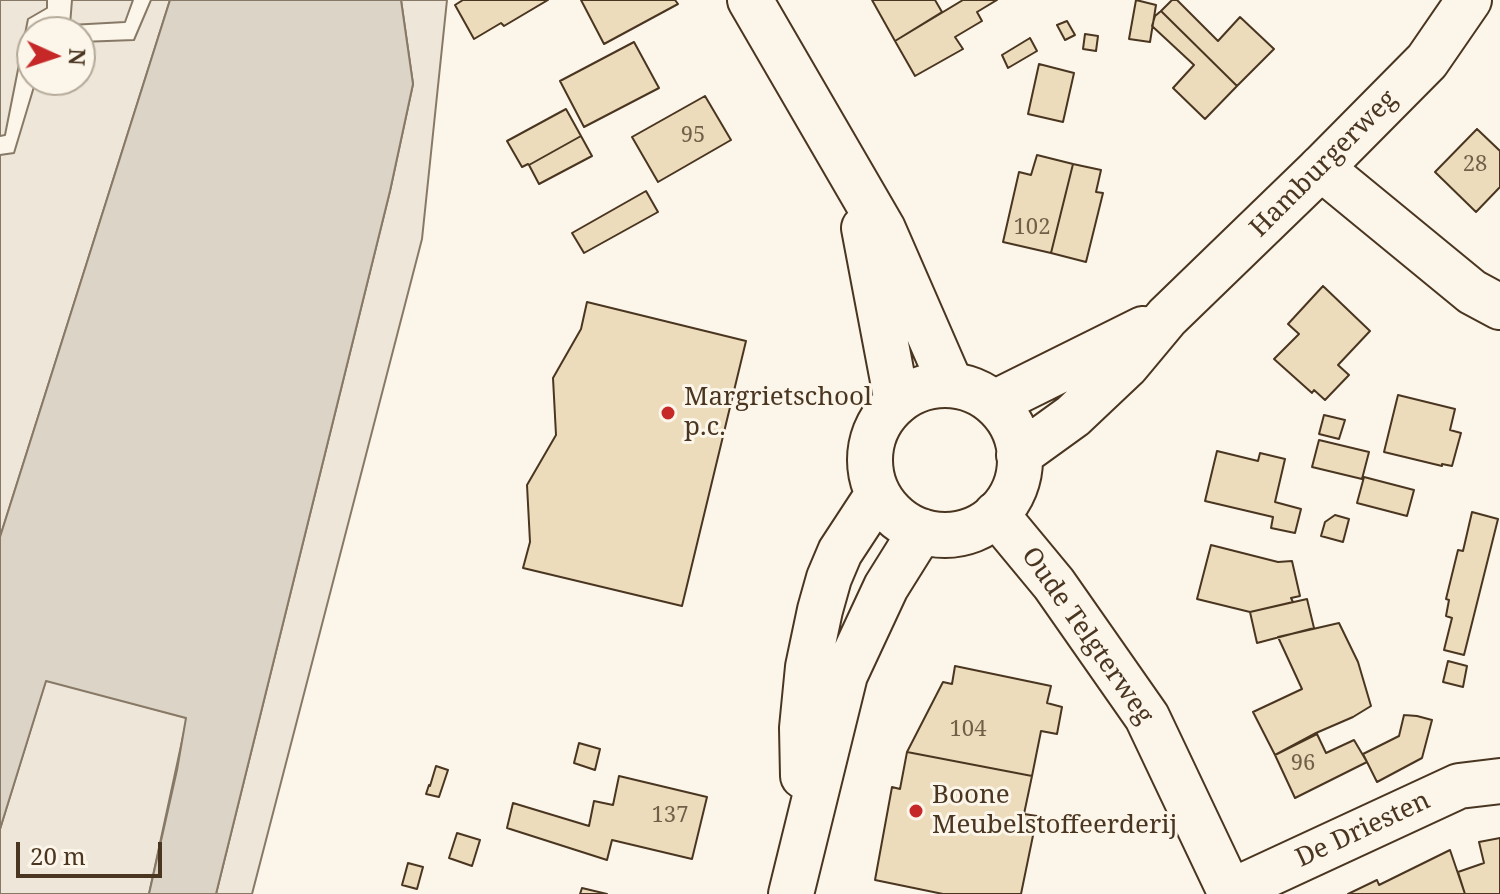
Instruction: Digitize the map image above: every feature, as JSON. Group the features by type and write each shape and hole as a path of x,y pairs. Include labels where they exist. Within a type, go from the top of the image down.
{"street":[{"path":"750,0 883,229 951,385"},
{"name":"Hamburgerweg","path":"1019,455 1073,416 1127,365 1167,317 1427,61 1469,0"},
{"path":"847,168 866,235 897,402"},
{"path":"1321,168 1472,292 1500,307"},
{"name":"Hamburgerweg","path":"994,403 1167,317"},
{"path":"951,385 981,394 1004,414 1012,427 1019,468 1005,504 984,524 953,534 921,531 895,516 878,494 870,466 870,451 879,424 897,402 928,386 951,385"},
{"path":"804,835 802,728 808,667 820,610 840,552 878,494"},
{"name":"Oude Telgterweg","path":"996,514 1054,584 1147,717 1231,893"},
{"path":"791,894 845,675 886,587 921,531"},
{"name":"De Driesten","path":"1231,893 1459,786 1500,781"}],"shaded area":[{"path":"0,0 47,0 47,8 33,16 16,16 16,80 5,135 0,136"},
{"path":"72,0 133,0 125,22 96,24 96,16 71,16"},
{"path":"151,0 170,0 0,537 0,155 14,153 31,96 96,96 96,41 134,40"},
{"path":"170,0 401,0 413,84 390,191 216,894 149,894 186,718 46,681 0,829 0,537"},
{"path":"401,0 447,0 422,239 252,894 216,894 390,191 413,84"},
{"path":"46,680 187,718 149,894 0,894 0,829"}],"building":[{"path":"463,0 548,0 504,26 501,23 474,39 455,5"},
{"path":"581,0 675,0 678,4 604,44"},
{"path":"872,0 935,0 942,12 895,41"},
{"path":"963,0 997,0 977,12 982,21 955,37 963,49 915,76 895,41"},
{"path":"1136,0 1156,5 1150,42 1129,39"},
{"path":"1172,0 1177,0 1218,41 1240,17 1274,49 1237,86 1161,11"},
{"path":"1161,11 1237,86 1205,119 1173,88 1194,65 1152,26 1155,16"},
{"path":"1067,21 1075,35 1065,40 1057,25"},
{"path":"1085,34 1098,36 1096,51 1083,49"},
{"path":"1030,38 1037,51 1008,68 1002,55"},
{"path":"634,42 659,88 584,127 560,81"},
{"path":"1039,64 1074,73 1063,122 1028,114"},
{"path":"705,96 731,140 658,182 632,137"},
{"path":"566,109 581,136 522,167 507,141"},
{"path":"1477,129 1500,151 1500,187 1476,212 1435,172"},
{"path":"581,136 592,156 539,184 529,165"},
{"path":"1037,155 1073,164 1051,253 1003,242 1019,172 1031,175"},
{"path":"1073,164 1101,170 1096,192 1103,193 1086,262 1051,253"},
{"path":"646,191 658,212 584,253 572,233"},
{"path":"1323,286 1370,331 1338,365 1349,375 1325,400 1314,390 1312,393 1274,359 1299,334 1288,324"},
{"path":"587,302 746,341 682,606 523,568 530,542 527,485 556,435 553,378 581,329"},
{"path":"1398,395 1455,409 1450,430 1461,433 1452,466 1384,452"},
{"path":"1324,415 1345,420 1339,439 1319,434"},
{"path":"1319,440 1369,452 1362,479 1312,467"},
{"path":"1217,451 1258,461 1260,453 1285,459 1275,502 1301,509 1295,533 1271,528 1273,517 1205,501"},
{"path":"1364,477 1414,490 1407,516 1357,503"},
{"path":"1472,512 1498,519 1464,655 1444,650 1452,618 1446,616 1449,600 1446,599 1458,550 1463,551"},
{"path":"1335,515 1349,519 1343,542 1321,536 1325,522"},
{"path":"1211,545 1278,562 1292,561 1300,596 1291,598 1293,602 1250,612 1197,599"},
{"path":"1307,599 1314,628 1257,643 1250,612"},
{"path":"1339,623 1358,662 1371,706 1275,755 1253,712 1302,689 1278,637"},
{"path":"1448,661 1467,666 1463,687 1443,682"},
{"path":"955,666 1051,686 1047,703 1062,707 1057,734 1041,731 1032,776 907,752 943,682 952,684"},
{"path":"1404,715 1432,720 1422,758 1377,782 1363,754 1399,736"},
{"path":"1317,734 1326,753 1354,740 1367,762 1295,798 1275,755"},
{"path":"579,743 600,749 595,770 574,763"},
{"path":"907,752 1032,776 1024,814 1037,816 1021,894 943,894 875,880 892,787 900,789"},
{"path":"436,766 448,770 439,797 426,794"},
{"path":"619,776 707,797 692,859 612,840 607,860 507,828 513,803 589,826 594,801 613,805"},
{"path":"457,833 480,840 472,866 449,858"},
{"path":"1500,838 1500,894 1465,894 1458,872 1484,863 1479,842"},
{"path":"1450,850 1465,894 1348,894 1377,880 1379,885"},
{"path":"408,863 423,867 417,889 402,885"},
{"path":"582,888 607,894 580,894"}],"place":[{"name":"Margrietschool p.c.","path":"668,413"},
{"name":"Boone Meubelstoffeerderij","path":"916,811"}]}
